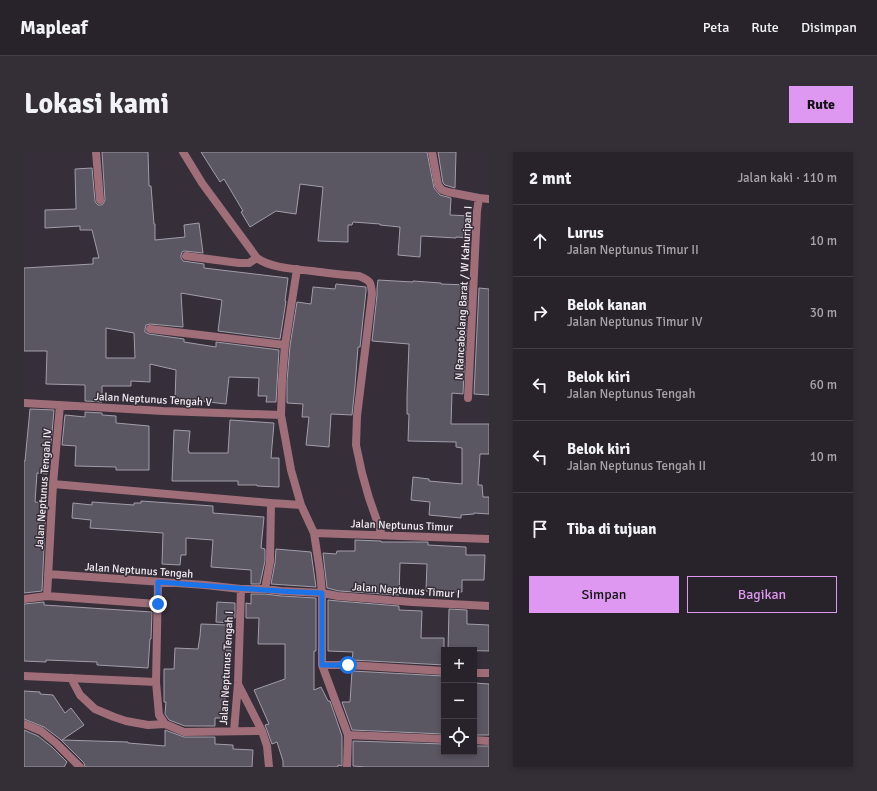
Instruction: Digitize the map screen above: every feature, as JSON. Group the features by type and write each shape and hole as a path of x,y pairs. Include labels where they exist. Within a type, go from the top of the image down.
{"street":[{"path":"96,152 100,200"},
{"path":"183,152 202,183 256,258 261,262 269,265 359,276 367,279 371,284 372,294 357,416 356,445 362,473 382,535"},
{"path":"432,152 438,185 442,190 479,198"},
{"name":"N Rancabolang Barat / W Kahuripan I","path":"468,398 477,211 479,198 489,199"},
{"path":"186,256 239,263 249,263 256,258"},
{"path":"297,269 285,346 281,415 291,470 301,505 314,533 322,593 322,665 348,735 347,767"},
{"path":"150,329 285,346"},
{"name":"Jalan Neptunus Tengah V","path":"24,403 163,411 281,415"},
{"name":"Jalan Neptunus Tengah IV","path":"48,574 53,484 60,405"},
{"path":"53,484 301,505"},
{"path":"265,589 270,562 271,503"},
{"name":"Jalan Neptunus Timur","path":"314,533 489,539"},
{"path":"47,596 48,574"},
{"name":"Jalan Neptunus Tengah","path":"48,574 241,589 322,593"},
{"path":"158,582 156,682 159,716 165,724"},
{"name":"Jalan Neptunus Tengah I","path":"241,589 238,683 234,731 262,731"},
{"name":"Jalan Neptunus Timur I","path":"322,593 412,602 489,606"},
{"path":"24,599 47,596 158,604"},
{"path":"322,665 348,665 441,671"},
{"path":"477,673 489,673"},
{"path":"24,676 156,682"},
{"path":"71,678 80,695 95,709 114,717 148,725 165,724 184,732 234,731"},
{"path":"238,683 262,731 267,746 269,767"},
{"path":"24,724 42,730 80,767"},
{"path":"348,735 441,739"},
{"path":"477,740 489,741"}],"building":[{"path":"102,152 148,152 149,186 151,186 155,240 185,237 184,225 199,223 203,253 184,251 181,255 183,261 204,264 204,268 288,278 280,339 218,331 222,300 181,293 183,327 150,324 146,325 145,329 145,332 149,334 184,339 184,342 216,347 216,342 279,350 276,402 266,402 267,396 258,396 259,378 229,377 226,404 192,400 192,402 175,401 176,370 150,364 150,382 131,381 131,386 102,386 102,402 85,401 85,385 46,384 47,351 24,351 24,268 93,264 93,258 99,258 92,230 80,230 80,226 45,228 45,210 76,209 75,169 92,168 95,201 98,205 101,205 105,200","holes":["106,328 134,333 135,358 106,358"]},
{"path":"201,152 427,152 434,188 440,195 451,198 450,215 471,216 470,238 421,236 420,257 398,255 400,227 353,222 352,225 348,225 348,242 318,241 323,187 300,184 296,214 276,211 250,227 241,212 243,211 224,179 220,182"},
{"path":"438,152 456,152 455,188 443,183"},
{"path":"378,280 468,285 463,394 452,393 451,424 489,424 489,454 480,454 478,485 482,485 483,497 489,497 489,514 474,513 461,515 461,518 429,515 430,502 411,500 413,477 429,479 429,481 462,484 462,448 456,447 456,442 408,441 409,414 407,414 407,396 409,344 372,341"},
{"path":"336,284 366,287 360,347 358,347 352,415 331,414 329,447 306,445 309,417 302,417 303,404 287,403 290,346 297,302 311,304 313,287 335,289"},
{"path":"479,288 489,289 489,395 474,394"},
{"path":"30,409 54,410 51,444 49,444 47,474 37,473 35,502 46,503 42,591 24,593 24,461"},
{"path":"85,412 116,416 116,423 149,426 149,470 116,470 116,467 75,466 76,446 62,445 65,415 85,417"},
{"path":"230,420 274,423 271,458 279,458 279,487 238,485 238,481 172,481 174,430 190,431 189,453 228,453"},
{"path":"141,501 213,506 213,513 264,517 261,548 265,549 265,561 260,584 251,584 251,570 211,567 213,540 186,538 186,555 181,555 180,565 162,564 163,533 90,528 91,520 72,518 73,503 92,505 92,502 134,505 134,503 141,503"},
{"path":"355,540 381,542 428,542 428,545 466,547 466,555 485,555 484,580 462,580 462,592 426,591 427,564 400,563 399,595 339,591 327,588 323,553 336,554 337,551 355,551"},
{"path":"276,549 311,552 316,587 271,584"},
{"path":"251,594 316,598 314,690 321,687 328,701 330,701 342,736 342,766 283,767 283,761 277,742 272,744 265,725 269,724 254,690 285,679 285,644 258,644 259,618 246,618 246,603 251,604"},
{"path":"328,600 399,606 399,610 422,611 421,638 444,638 444,647 441,647 441,665 352,660 353,652 328,651"},
{"path":"44,602 44,605 152,612 148,668 97,665 97,662 46,660 46,662 24,661 24,604"},
{"path":"217,602 235,603 235,618 232,618 232,623 216,622"},
{"path":"449,609 467,610 467,624 489,625 489,651 477,651 477,647 448,647"},
{"path":"201,624 227,625 226,650 231,650 228,697 225,697 224,718 215,718 215,726 185,726 169,720 165,714 166,702 164,702 164,669 174,669 175,648 198,649"},
{"path":"352,671 441,676 441,734 352,730 342,702 350,702"},
{"path":"477,683 489,684 489,735 477,735"},
{"path":"24,691 53,695 65,713 71,708 84,725 62,740 128,742 165,746 165,730 184,737 215,737 215,744 233,745 233,749 253,750 252,767 85,767 84,763 60,739 44,727 24,719"},
{"path":"24,730 38,736 52,747 67,762 64,767 24,767"},
{"path":"353,741 441,744 441,755 477,755 477,746 489,746 489,767 353,766"}],"route":[{"path":"158,604 158,582 241,589 322,593 322,665 348,665"}]}
